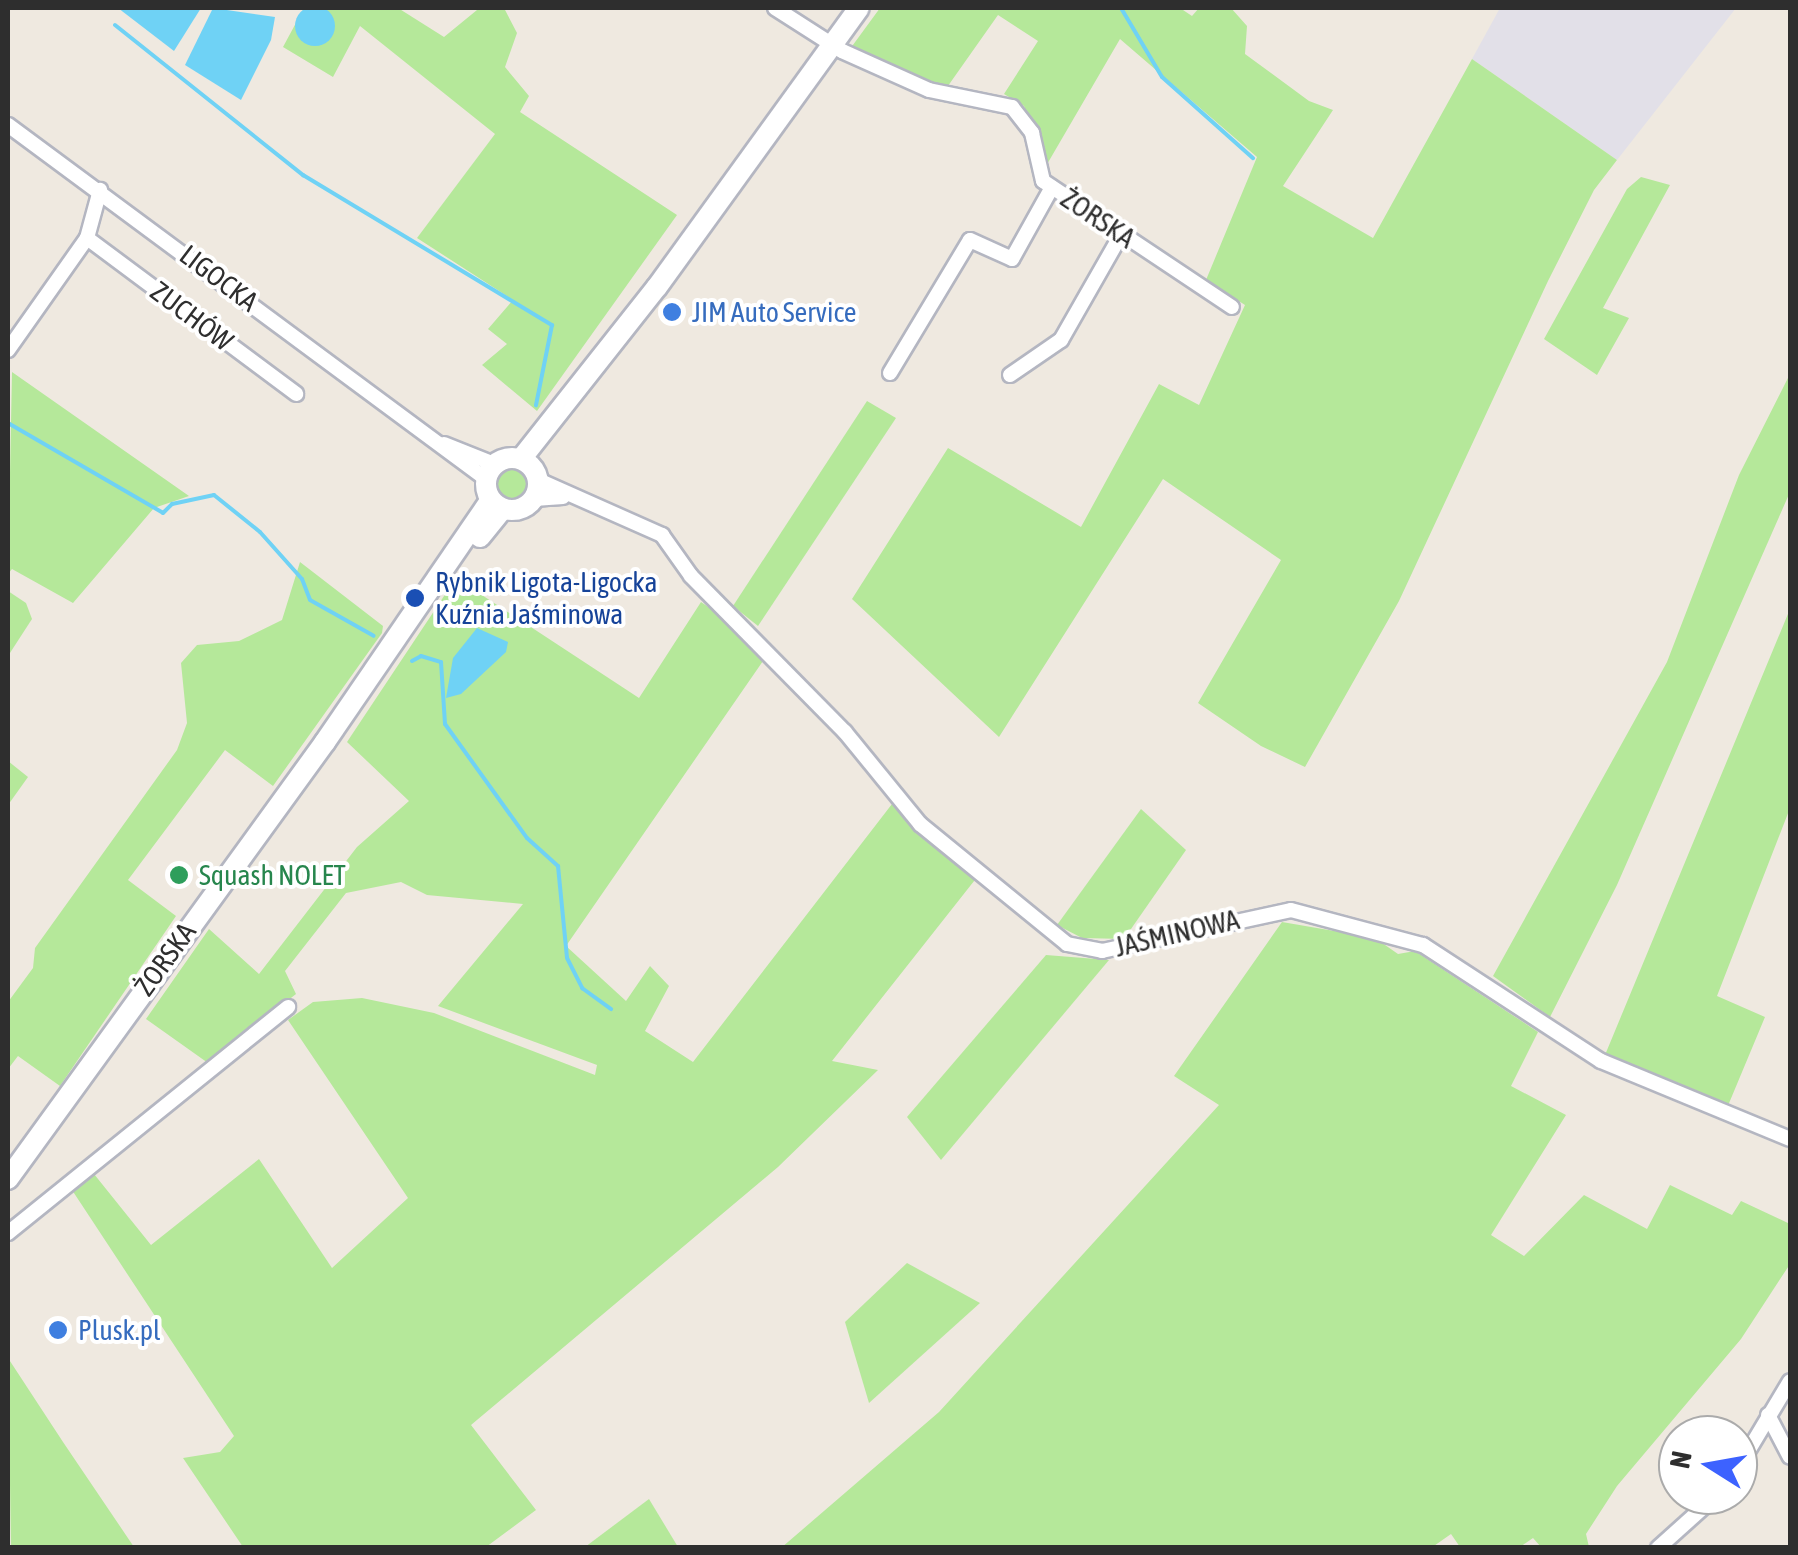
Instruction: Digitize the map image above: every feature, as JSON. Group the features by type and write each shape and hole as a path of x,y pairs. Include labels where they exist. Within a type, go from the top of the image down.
{"main road":[{"path":"493,488 523,508 532,476 634,329 657,287 859,8"},
{"path":"493,488 532,476"},
{"name":"ŻORSKA","path":"8,1179 326,742 359,708 493,488"}],"street":[{"path":"775,8 833,43"},
{"name":"ŻORSKA","path":"833,43 929,90 1012,108 1032,133 1043,181 1232,306"},
{"name":"LIGOCKA","path":"8,125 100,190 493,488"},
{"path":"890,373 970,240 1012,259 1052,187"},
{"path":"8,350 87,238 100,190"},
{"path":"1010,375 1060,340 1121,235"},
{"name":"ZUCHÓW","path":"87,238 296,394"},
{"name":"JAŚMINOWA","path":"532,476 569,497 662,535 692,576 846,732 920,824 1067,944 1102,950 1290,910 1422,944 1600,1060 1790,1139"},
{"path":"8,1232 288,1007"},
{"path":"1758,1433 1790,1380"},
{"path":"1768,1415 1790,1457"},
{"path":"1658,1548 1695,1515"}],"shaded area":[{"path":"1500,8 1736,8 1617,160 1472,59"}],"green space":[{"path":"304,8 398,8 444,37 477,10 504,8 517,33 505,67 529,96 520,112 677,215 537,411 482,365 507,344 488,329 513,300 417,238 495,134 360,26 333,77 283,47"},
{"path":"880,8 1180,8 1192,16 1199,8 1231,8 1247,26 1245,54 1309,101 1333,110 1283,186 1373,238 1472,59 1617,160 1594,190 1548,281 1399,601 1305,767 1261,746 1198,703 1281,560 1163,479 999,737 852,599 948,448 1081,527 1159,384 1199,405 1245,305 1206,280 1257,157 1120,39 1046,166 1024,106 1004,94 1038,41 998,15 943,93 850,49"},
{"path":"1641,177 1670,185 1603,308 1629,318 1597,375 1544,339 1627,189"},
{"path":"12,372 189,496 154,508 73,603 12,569 8,574"},
{"path":"1790,374 1790,492 1617,885 1550,1017 1493,976 1667,662 1739,475"},
{"path":"867,401 896,418 758,626 733,606"},
{"path":"512,466 525,471 530,484 525,497 512,502 499,497 494,484 499,471"},
{"path":"300,562 383,626 382,633 273,786 225,750 128,880 176,916 60,1086 18,1056 8,1069 8,1002 33,968 35,948 177,750 187,723 181,663 197,645 239,641 282,620"},
{"path":"456,578 639,698 701,602 732,623 763,661 566,946 626,1001 650,966 669,986 645,1031 693,1062 892,804 978,876 832,1061 878,1070 778,1167 471,1425 536,1510 486,1547 243,1547 183,1458 220,1452 234,1436 72,1190 94,1174 151,1245 259,1159 332,1268 408,1198 288,1020 313,1002 362,998 434,1013 595,1075 597,1065 438,1006 523,904 427,895 401,882 346,893 285,971 296,994 208,1063 146,1019 209,929 259,974 357,847 409,801 347,742"},
{"path":"8,591 26,603 32,619 8,656"},
{"path":"1790,609 1790,808 1717,996 1765,1017 1727,1108 1605,1055"},
{"path":"8,761 28,777 8,805"},
{"path":"1141,809 1186,850 1124,939 1082,938 1057,925"},
{"path":"1282,922 1375,938 1398,954 1415,951 1538,1032 1511,1086 1566,1115 1491,1235 1524,1256 1584,1195 1647,1229 1670,1185 1732,1215 1741,1201 1790,1224 1790,1264 1741,1339 1677,1415 1658,1415 1658,1437 1617,1486 1586,1534 1589,1547 1541,1547 1533,1538 1520,1547 1460,1547 1451,1534 1431,1548 781,1548 939,1412 1219,1105 1174,1076"},
{"path":"1046,955 1109,960 941,1160 907,1117"},
{"path":"907,1263 980,1303 869,1403 845,1322"},
{"path":"8,1358 63,1442 134,1547 11,1547"},
{"path":"649,1499 678,1547 585,1547"}],"water":[{"path":"315,6 329,12 335,26 329,40 315,46 301,40 295,26 301,12"},
{"path":"118,8 201,8 174,51"},
{"path":"213,8 275,17 271,40 241,100 185,65"},
{"path":"477,628 508,642 506,652 461,694 446,698 453,658"}],"waterway":[{"path":"1121,8 1162,77 1253,158"},
{"path":"115,25 303,175 552,325 536,405"},
{"path":"8,423 163,513 172,504 214,495 260,532 302,579 310,600 374,636"},
{"path":"412,661 421,656 441,662 445,724 527,838 558,866 567,958 582,988 611,1009"}],"place":[{"name":"JIM Auto Service","path":"672,312"},
{"name":"Rybnik Ligota-Ligocka Kuźnia Jaśminowa","path":"415,598"},
{"name":"Squash NOLET","path":"179,875"},
{"name":"Plusk.pl","path":"58,1330"}]}
